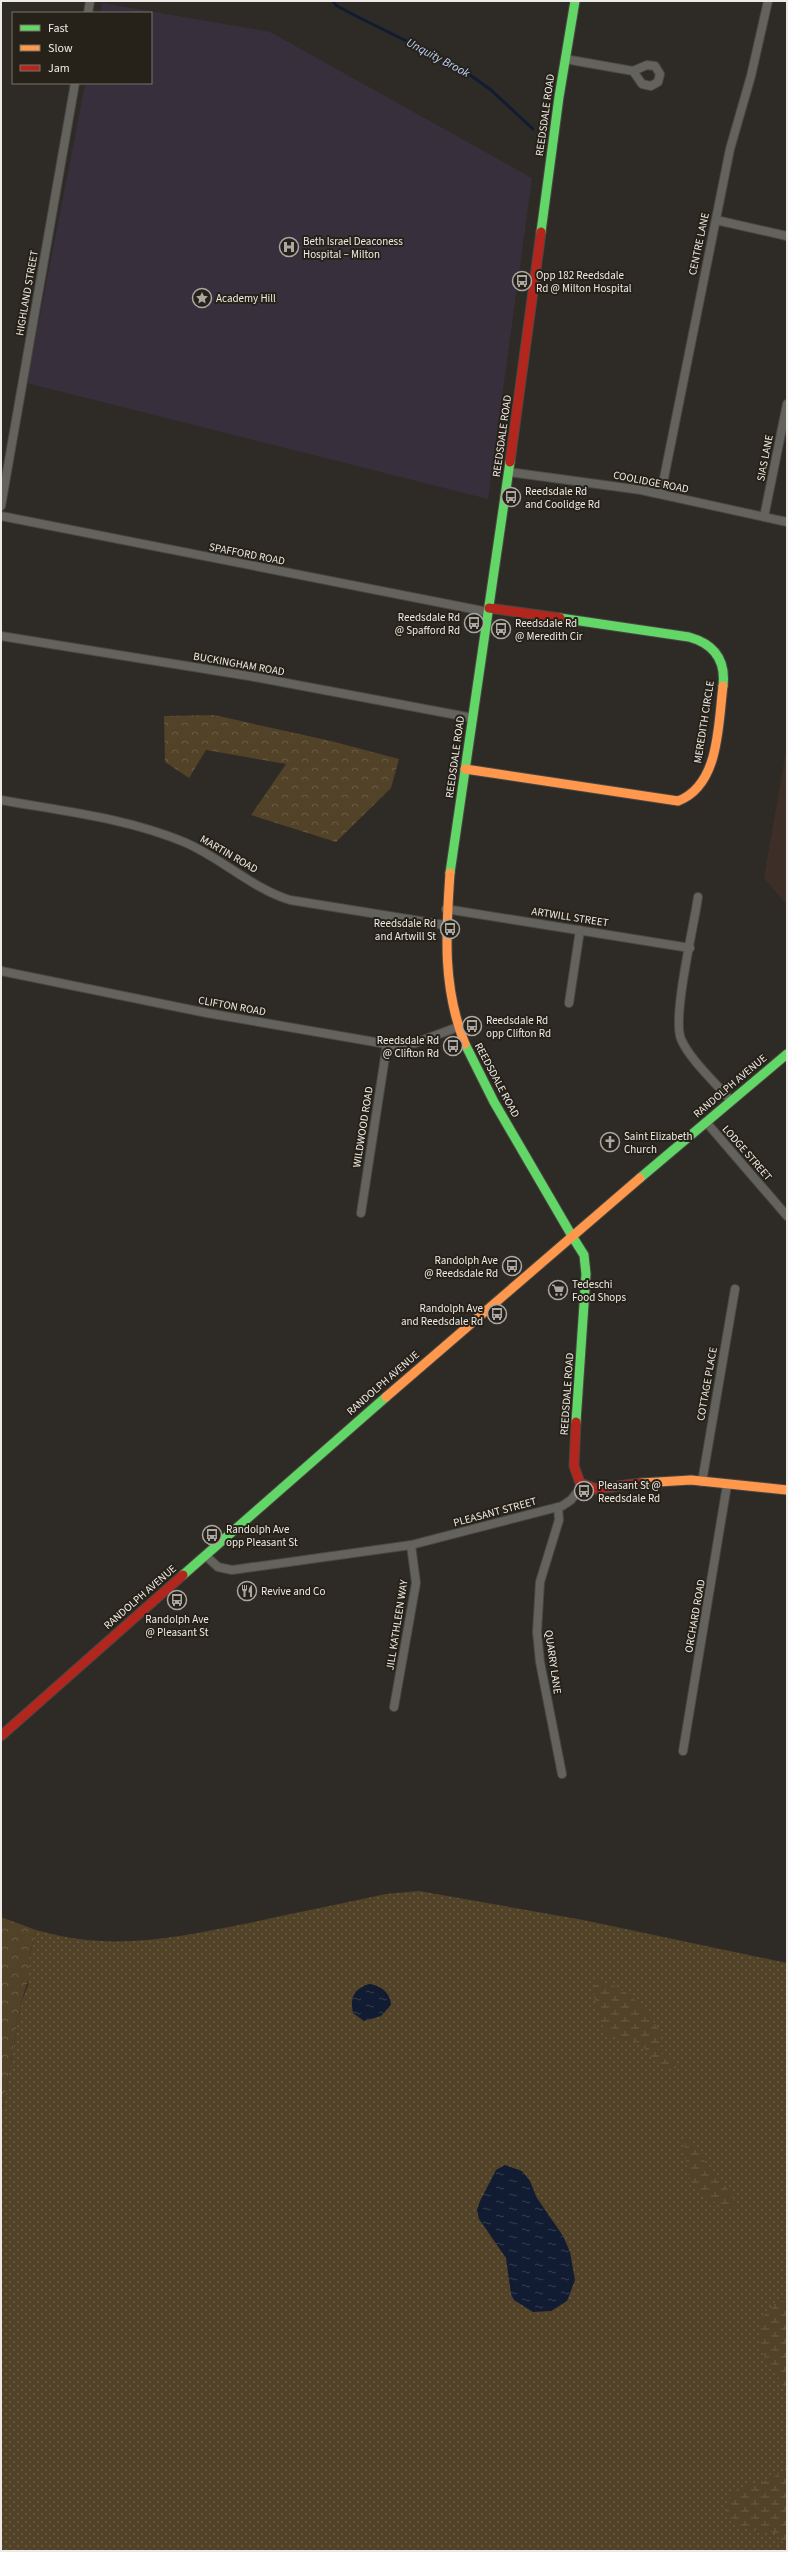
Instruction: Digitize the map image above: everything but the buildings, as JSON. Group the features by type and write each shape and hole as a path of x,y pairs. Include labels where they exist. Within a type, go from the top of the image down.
{"main road":[{"name":"REEDSDALE ROAD","path":"575,1 565,60 509,472 465,769 445,925 446,970 458,1027 479,1074 584,1255 586,1274 574,1460 576,1475 583,1485"},
{"name":"MEREDITH CIRCLE","path":"465,769 678,801 696,794 703,784 711,764 724,674 718,654 709,644 689,637 489,610"},
{"name":"RANDOLPH AVENUE","path":"1,1736 572,1236 787,1054"},
{"path":"583,1485 595,1489 659,1480 702,1482 787,1490"}],"street":[{"path":"88,12 90,1"},
{"name":"CENTRE LANE","path":"661,493 732,137 751,76 768,1"},
{"path":"565,60 633,71"},
{"name":"HIGHLAND STREET","path":"1,506 75,84"},
{"path":"716,220 787,236"},
{"name":"SIAS LANE","path":"764,517 787,404"},
{"name":"COOLIDGE ROAD","path":"509,472 661,493 787,522"},
{"name":"SPAFFORD ROAD","path":"1,516 489,610"},
{"name":"BUCKINGHAM ROAD","path":"1,636 249,676 473,718"},
{"name":"MARTIN ROAD","path":"1,800 109,820 159,832 206,852 274,894 290,900 445,925"},
{"path":"698,897 679,1014 679,1030 688,1050 731,1101"},
{"name":"ARTWILL STREET","path":"446,909 690,948"},
{"path":"569,1003 580,930"},
{"name":"CLIFTON ROAD","path":"1,971 195,1011 387,1044 409,1045 458,1027"},
{"name":"WILDWOOD ROAD","path":"361,1213 387,1044"},
{"name":"LODGE STREET","path":"706,1122 787,1216"},
{"name":"COTTAGE PLACE","path":"702,1482 735,1290"},
{"name":"PLEASANT STREET","path":"206,1556 218,1567 232,1570 411,1545 558,1507 572,1500 583,1485"},
{"name":"ORCHARD ROAD","path":"683,1751 727,1485"},
{"name":"QUARRY LANE","path":"558,1507 559,1520 540,1582 537,1632 540,1662 562,1774"},
{"name":"JILL KATHLEEN WAY","path":"394,1708 416,1583 411,1545"}],"shaded area":[{"name":"Beth Israel Deaconess Hospital – Milton","path":"102,3 270,32 532,178 488,499 27,383 85,85 152,84 152,12 101,12"},
{"path":"787,745 787,905 764,878"}],"green space":[{"path":"214,715 331,741 399,759 391,788 336,842 251,815 286,764 206,750 189,778 165,762 164,716"},
{"path":"419,1891 583,1920 787,1963 787,2551 1,2551 1,2120 21,2003 28,1985 29,1958 36,1930 64,1937 91,1940 117,1941 169,1938 221,1929 386,1894"},
{"path":"1,1917 36,1930 29,1958 29,1977 21,2003 1,2120"},
{"path":"598,1981 617,1987 634,1999 648,2014 660,2031 660,2039 656,2044 660,2052 681,2067 664,2067 658,2064 640,2044 607,2034 602,2024 593,1992 593,1989"},
{"path":"688,2136 706,2163 730,2192 736,2206 730,2208 705,2197 692,2183 687,2165 684,2139"},
{"path":"776,2301 787,2302 787,2392 766,2359 761,2348 759,2337 760,2325 766,2313"},
{"path":"787,2467 787,2548 775,2533 736,2526 730,2521 727,2515 732,2492 774,2477"}],"water":[{"path":"369,1984 384,1990 391,2001 391,2005 381,2016 364,2021 353,2013 352,2003 356,1991"},
{"path":"505,2165 522,2171 530,2181 537,2198 563,2236 570,2252 575,2280 567,2301 551,2311 533,2312 514,2300 511,2294 506,2258 479,2219 477,2210 480,2201 496,2170"}],"waterway":[{"name":"Unquity Brook","path":"333,1 337,6 459,67 491,90 533,129"}],"traffic: fast":[{"path":"541,232 559,97 575,1"},
{"path":"450,873 510,462"},
{"path":"560,618 689,637 698,640 712,649 720,661 723,686"},
{"path":"465,1044 494,1102 572,1236"},
{"path":"640,1178 787,1054"},
{"path":"572,1236 584,1255 586,1274 576,1422"},
{"path":"183,1575 386,1397"}],"traffic: slow":[{"path":"465,769 678,801 692,793 702,782 709,768 718,735 723,686"},
{"path":"450,873 447,917 447,959 452,1002 465,1044"},
{"path":"386,1397 640,1178"},
{"path":"641,1483 691,1480 787,1490"}],"traffic: jam":[{"path":"510,462 541,232"},
{"path":"489,608 560,618"},
{"path":"576,1422 574,1466 580,1483 596,1489 641,1483"},
{"path":"1,1736 183,1575"}],"place":[{"name":"Beth Israel Deaconess Hospital – Milton","path":"289,247"},
{"name":"Opp 182 Reedsdale Rd @ Milton Hospital","path":"522,281"},
{"name":"Academy Hill","path":"202,298"},
{"name":"Reedsdale Rd and Coolidge Rd","path":"511,497"},
{"name":"Reedsdale Rd @ Spafford Rd","path":"474,623"},
{"name":"Reedsdale Rd @ Meredith Cir","path":"501,629"},
{"name":"Reedsdale Rd and Artwill St","path":"450,929"},
{"name":"Reedsdale Rd opp Clifton Rd","path":"472,1026"},
{"name":"Reedsdale Rd @ Clifton Rd","path":"453,1046"},
{"name":"Saint Elizabeth Church","path":"610,1142"},
{"name":"Randolph Ave @ Reedsdale Rd","path":"512,1266"},
{"name":"Tedeschi Food Shops","path":"558,1290"},
{"name":"Randolph Ave and Reedsdale Rd","path":"497,1314"},
{"name":"Pleasant St @ Reedsdale Rd","path":"584,1491"},
{"name":"Randolph Ave opp Pleasant St","path":"212,1535"},
{"name":"Revive and Co","path":"247,1591"},
{"name":"Randolph Ave @ Pleasant St","path":"177,1600"}]}
